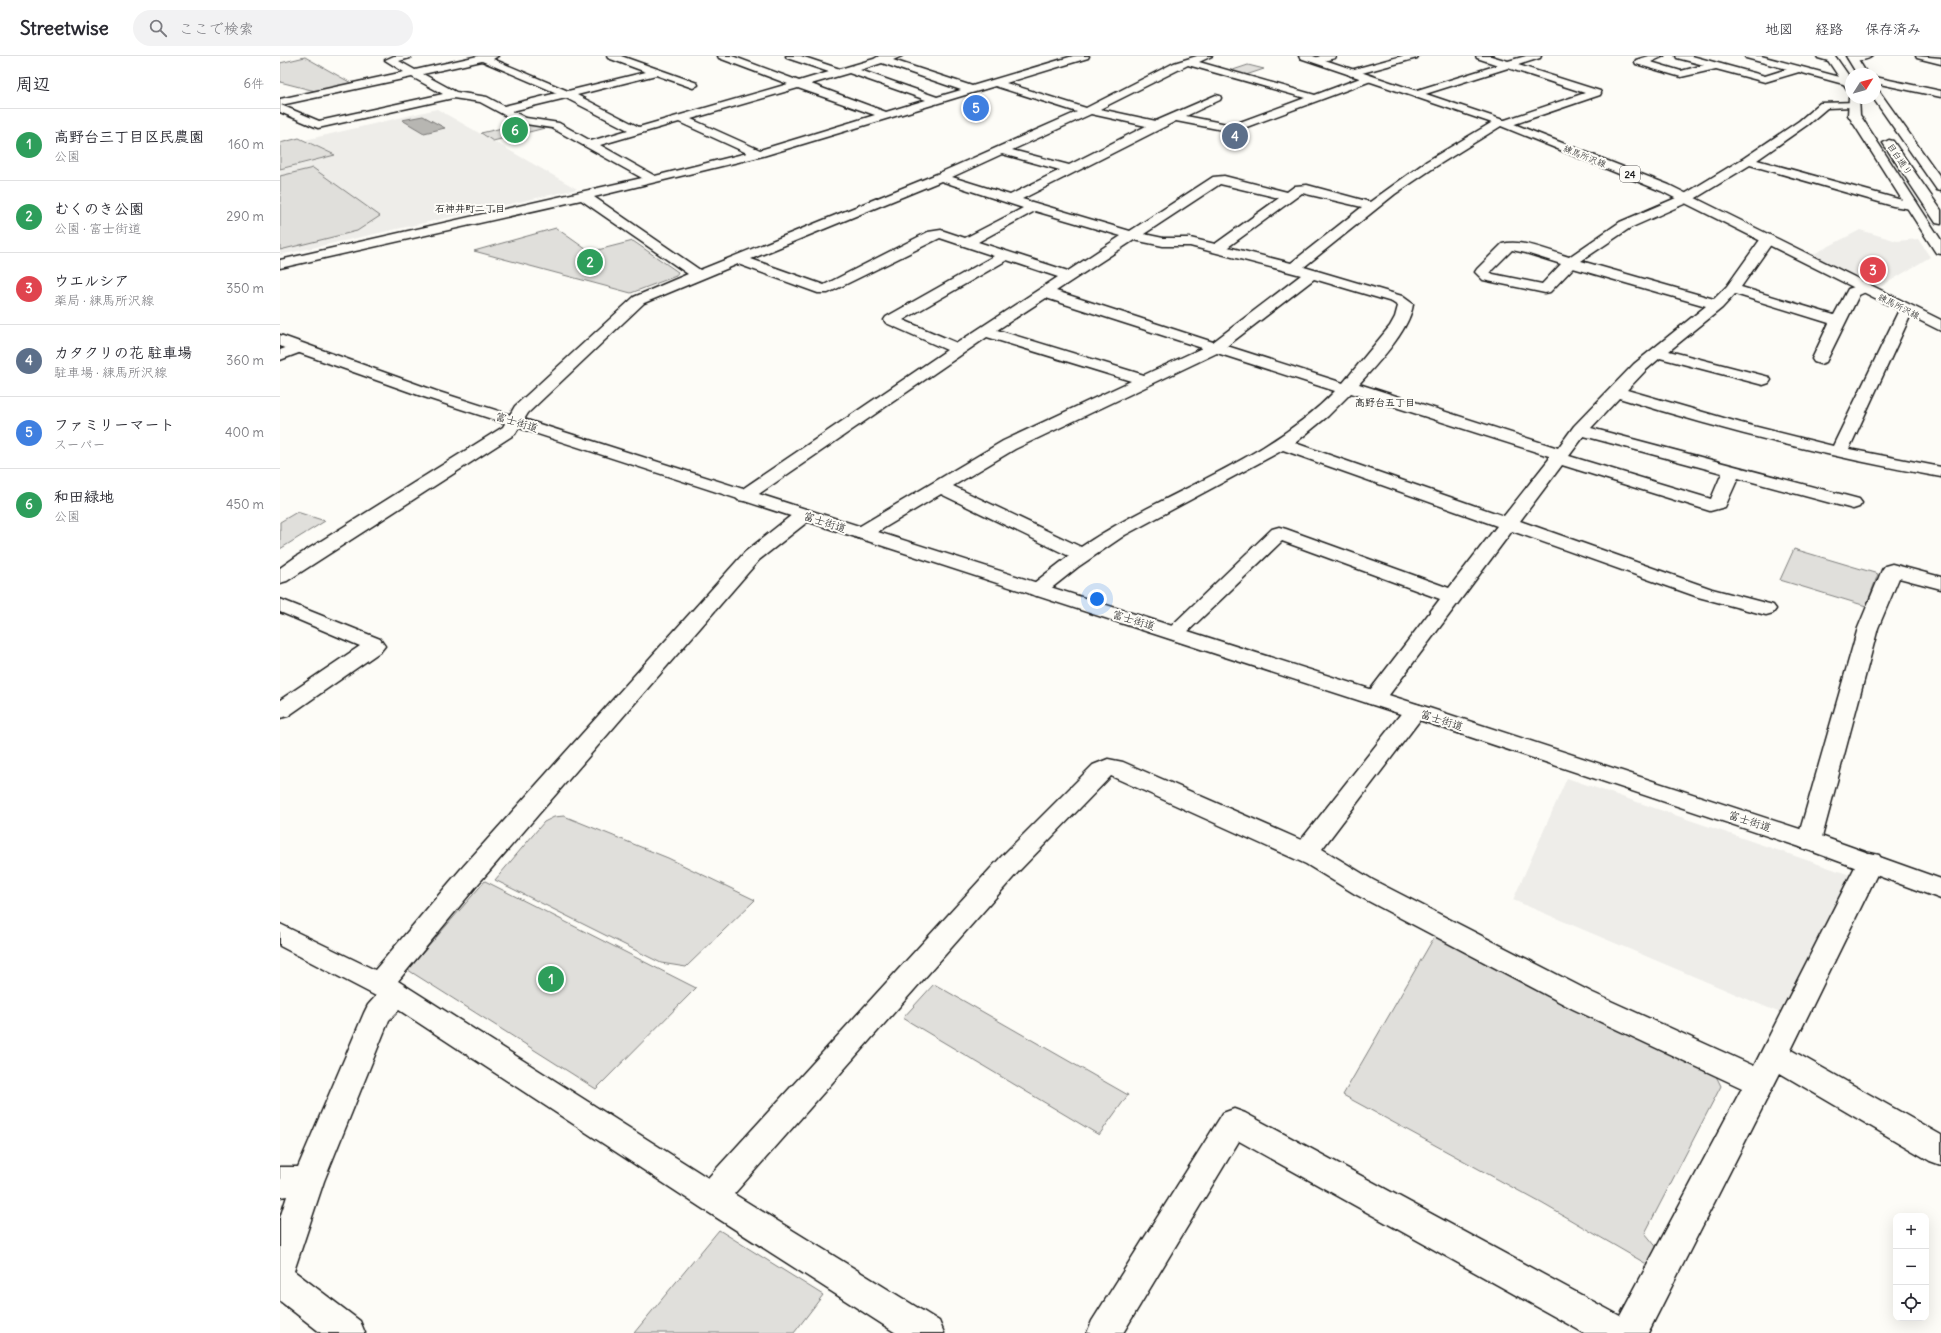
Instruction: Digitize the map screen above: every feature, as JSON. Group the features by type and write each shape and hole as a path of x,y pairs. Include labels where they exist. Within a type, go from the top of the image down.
{"street":[{"path":"406,56 390,60 453,95"},
{"path":"612,56 693,86"},
{"path":"728,58 746,56"},
{"path":"791,56 938,100"},
{"path":"868,56 973,90"},
{"path":"592,144 897,56"},
{"path":"1056,56 1070,60"},
{"path":"280,264 654,180 759,154 1084,56"},
{"path":"280,577 304,560 509,430 526,406 639,300 658,290 941,177 1088,110 1178,65 1208,56"},
{"path":"1310,58 1331,56"},
{"path":"1351,73 1413,56"},
{"path":"1294,268 1372,206 1431,164 1503,123 1596,93 1510,64 1481,56"},
{"path":"1659,56 1640,62 1682,74 1714,66"},
{"path":"1681,56 1765,79 1799,69"},
{"path":"1750,56 1845,83"},
{"path":"1858,68 1852,57 1868,56"},
{"path":"1921,56 1941,60"},
{"path":"280,102 487,57 567,94 637,130"},
{"path":"1415,94 1529,57"},
{"path":"1828,57 1845,79"},
{"path":"728,58 887,116"},
{"name":"練馬所沢線","path":"1310,58 1367,79 1503,123 1686,198 1906,310 1941,326"},
{"path":"1188,62 1316,98"},
{"path":"502,110 657,72"},
{"path":"1174,117 1233,129 1367,79"},
{"path":"1881,81 1941,94"},
{"path":"994,83 1088,110 1157,125"},
{"path":"288,89 310,95"},
{"path":"280,108 318,125 453,95 483,99 523,121 555,125 592,144 654,180"},
{"path":"1012,199 1157,125 1216,98"},
{"name":"目白通り","path":"1881,101 1941,187"},
{"path":"1717,305 1571,262 1510,245 1482,272 1488,276 1545,289 1571,262 1625,225 1686,198 1748,161 1803,123 1824,105 1845,102"},
{"path":"1855,104 1854,115 1941,250"},
{"path":"1860,104 1867,110"},
{"path":"679,118 759,154"},
{"name":"目白通り","path":"1884,135 1941,220"},
{"path":"1000,150 1070,170"},
{"path":"1748,161 1897,203 1911,205"},
{"path":"941,177 1034,207 1131,235 1163,242 1185,241 1294,268 1397,299 1406,304 1406,313 1398,325 1348,388 1329,407 1282,444 1130,524 1083,555 1037,590"},
{"path":"744,496 1043,292 1216,180 1224,180 1288,196"},
{"path":"1217,249 1298,189 1303,188 1372,206"},
{"path":"584,195 698,275"},
{"path":"967,242 1034,207"},
{"path":"738,259 823,290 828,289 933,235 941,234 1068,276"},
{"path":"1374,698 1580,430 1615,392 1658,353 1717,305 1732,289 1767,240"},
{"path":"958,349 890,320 1006,255"},
{"path":"862,534 1009,445 1215,348 1311,274"},
{"path":"1820,359 1854,292 1863,288"},
{"path":"1732,289 1838,321"},
{"path":"1043,292 1339,387 1358,389 1710,505 1719,503 1732,470"},
{"path":"1839,452 1906,310"},
{"path":"1922,318 1941,320"},
{"path":"984,332 1146,381"},
{"name":"富士街道","path":"280,340 430,394 1037,590 1175,632 1809,841 1941,889"},
{"path":"280,355 299,348"},
{"path":"1658,353 1763,380"},
{"path":"1615,392 1694,417 1880,462 1941,472"},
{"path":"1580,430 1853,503"},
{"path":"1282,444 1705,593 1766,609"},
{"path":"940,487 1083,555"},
{"path":"280,1266 294,1181 378,1013 388,989 469,877 752,556 804,515"},
{"path":"1175,632 1279,533 1452,596"},
{"path":"1809,841 1868,628 1892,570 1941,583"},
{"path":"280,605 373,644 374,646 280,711"},
{"path":"1305,853 1415,711"},
{"path":"711,1197 1004,870 1101,771 1108,767 1115,768 1305,853 1364,887 1584,1001 1760,1083"},
{"path":"1630,1333 1760,1083 1870,862"},
{"path":"280,934 388,989 711,1197 926,1333"},
{"path":"1774,1055 1941,1151"},
{"path":"1104,1333 1234,1124 1368,1195 1617,1333"},
{"path":"280,1280 348,1333"}],"shaded area":[{"path":"305,57 353,84 315,91 280,82 280,63"},
{"path":"1248,65 1264,69 1246,75 1230,71"},
{"path":"437,109 577,189 280,255 280,170 336,155 305,140"},
{"path":"423,116 445,128 424,133 402,120"},
{"path":"519,124 549,127 493,141 481,133"},
{"path":"299,138 335,155 280,169 280,143"},
{"path":"313,168 380,216 357,231 280,250 280,176"},
{"path":"556,228 590,252 633,241 678,272 676,276 631,293 474,251"},
{"path":"1860,230 1897,241 1918,239 1930,257 1877,289 1810,256"},
{"path":"297,512 325,521 280,549 280,522"},
{"path":"1794,549 1878,574 1866,606 1780,580"},
{"path":"1567,778 1850,875 1785,1015 1513,900"},
{"path":"564,816 668,858 755,900 686,967 661,963 495,880 544,822 554,817"},
{"path":"485,881 696,988 596,1089 408,970"},
{"path":"1436,934 1528,986 1713,1070 1721,1086 1645,1233 1659,1250 1650,1266 1543,1204 1343,1095"},
{"path":"934,984 1128,1095 1099,1135 903,1018"},
{"path":"719,1230 823,1295 794,1333 634,1333"}],"place":[{"name":"ファミリーマート","path":"976,108"},
{"name":"和田緑地","path":"515,130"},
{"name":"カタクリの花 駐車場","path":"1235,136"},
{"name":"むくのき公園","path":"590,262"},
{"name":"ウエルシア","path":"1873,270"},
{"name":"高野台三丁目区民農園","path":"551,979"}],"district":[{"name":"石神井町二丁目","path":"470,208"},
{"name":"高野台五丁目","path":"1385,402"}]}
